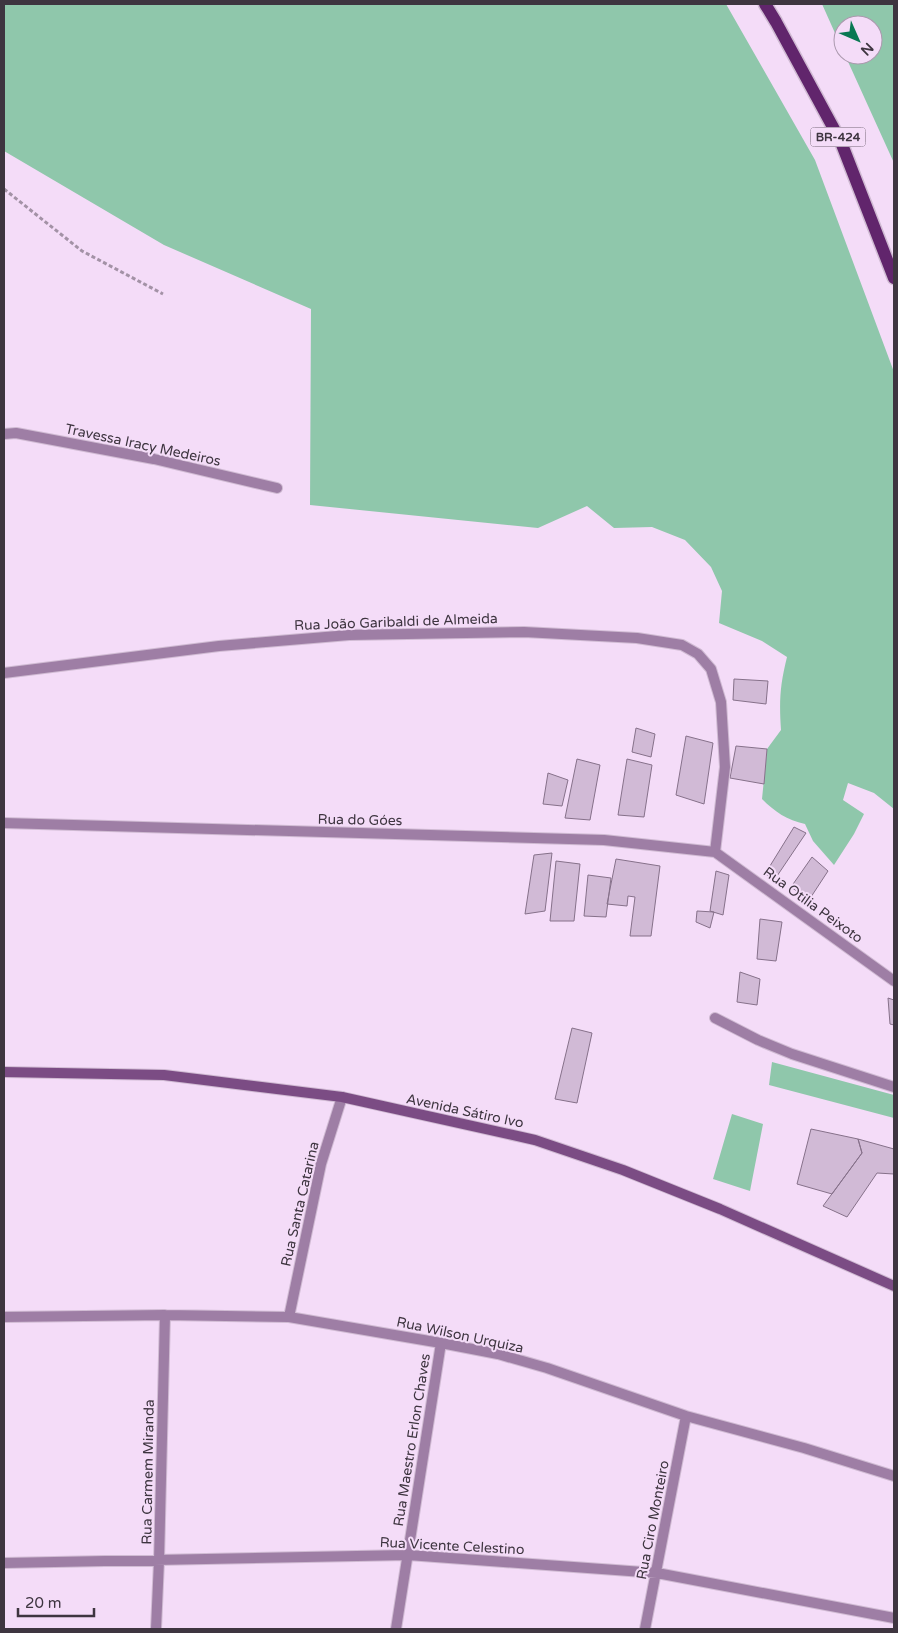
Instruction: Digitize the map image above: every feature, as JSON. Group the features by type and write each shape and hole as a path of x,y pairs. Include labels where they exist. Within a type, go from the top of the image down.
{"main road":[{"name":"BR-424","path":"765,4 841,142 894,278"},
{"name":"Avenida Sátiro Ivo","path":"4,1072 164,1075 342,1097 535,1140 623,1170 720,1209 894,1286"}],"street":[{"name":"Travessa Iracy Medeiros","path":"4,434 16,433 154,458 277,488"},
{"name":"Rua João Garibaldi de Almeida","path":"4,673 219,646 349,635 524,632 637,638 682,645 698,654 711,669 721,702 725,767 715,852"},
{"name":"Rua do Góes","path":"4,823 604,840 715,852"},
{"name":"Rua Otilia Peixoto","path":"715,852 894,981"},
{"path":"715,1018 758,1040 792,1054 894,1087"},
{"name":"Rua Santa Catarina","path":"289,1317 321,1164 342,1097"},
{"name":"Rua Wilson Urquiza","path":"4,1317 165,1315 289,1317 441,1343 498,1354 547,1368 686,1416 804,1448 894,1476"},
{"name":"Rua Carmem Miranda","path":"156,1629 165,1315"},
{"name":"Rua Maestro Erlon Chaves","path":"396,1629 441,1343"},
{"name":"Rua Ciro Monteiro","path":"645,1629 686,1416"},
{"name":"Rua Vicente Celestino","path":"4,1563 408,1555 657,1574 894,1618"}],"path":[{"path":"4,189 82,251 163,294"}],"green space":[{"path":"4,4 726,4 815,160 894,372 894,809 874,793 848,783 843,800 864,814 854,834 834,865 813,841 805,824 782,815 762,799 767,749 781,730 781,693 787,657 762,641 719,623 722,591 711,567 685,540 652,527 614,528 587,506 538,528 310,505 311,309 164,245 4,151"},
{"path":"822,4 894,4 894,163 850,65 883,65 883,15 833,15 833,29"},
{"path":"772,1062 894,1095 894,1118 769,1085"},
{"path":"732,1114 763,1124 750,1191 713,1179"}],"building":[{"path":"734,679 768,681 766,704 733,700"},
{"path":"636,728 655,734 651,757 632,752"},
{"path":"686,736 713,743 704,804 676,795"},
{"path":"736,746 767,749 764,784 730,778"},
{"path":"577,759 600,765 590,820 565,818"},
{"path":"627,759 652,765 644,817 618,815"},
{"path":"548,773 568,780 562,806 543,804"},
{"path":"794,827 806,833 775,879 765,874"},
{"path":"552,853 545,911 525,914 534,855"},
{"path":"812,857 828,871 809,900 791,887"},
{"path":"616,859 660,866 651,936 630,936 635,897 628,896 627,906 607,904"},
{"path":"556,861 580,864 574,921 550,921"},
{"path":"716,871 729,875 723,915 710,911"},
{"path":"588,875 611,878 606,917 584,916"},
{"path":"697,911 714,912 710,928 696,922"},
{"path":"760,919 782,922 776,961 757,959"},
{"path":"740,972 760,979 757,1005 737,1002"},
{"path":"888,998 894,1000 894,1025 890,1024"},
{"path":"572,1028 592,1033 577,1103 555,1099"},
{"path":"811,1129 858,1139 862,1153 832,1194 797,1184"},
{"path":"858,1139 894,1149 894,1174 877,1173 847,1217 823,1206 862,1153"}]}
